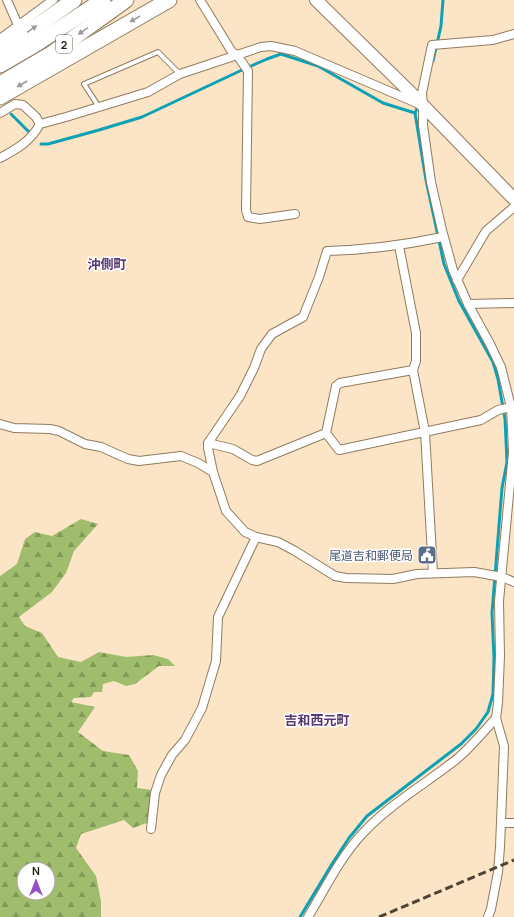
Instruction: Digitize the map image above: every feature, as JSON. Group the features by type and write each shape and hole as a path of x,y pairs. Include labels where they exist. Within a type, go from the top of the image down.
{"highway":[{"path":"0,52 74,0"},
{"name":"2","path":"0,65 36,44 103,0"},
{"name":"2","path":"0,84 51,54 126,0"},
{"path":"0,97 169,0"}],"street":[{"path":"0,38 53,0"},
{"path":"200,0 232,52 237,55 248,70 246,210 248,218 260,219 295,214"},
{"path":"321,2 408,95 423,106 514,199"},
{"path":"0,7 8,3 18,25"},
{"path":"488,917 498,872 501,823 504,746 496,718 500,656 499,601 506,512 513,452 511,407 501,367 468,304 453,270 431,182 425,146 422,93 432,44 493,40 514,34"},
{"path":"0,158 25,142 34,134 40,124 148,92 180,74 261,47 271,46 295,51 408,95"},
{"path":"0,113 15,104 23,105 36,117 40,124"},
{"path":"457,280 486,231 514,207"},
{"path":"444,237 399,246 356,251 327,251 319,278 303,317 272,334 261,349 254,368 240,396 208,443 208,448 213,472 226,511 245,532 256,537 278,542 334,576 393,579 417,574 474,572 502,576 514,582"},
{"path":"399,246 416,333 416,361 413,370 425,432 433,573"},
{"path":"468,304 514,303"},
{"path":"413,370 340,383 336,386 326,433 339,450 481,420 498,410 511,407"},
{"path":"0,424 14,428 50,429 59,431 85,444 101,447 133,460 139,461 181,456 198,463 213,472"},
{"path":"208,443 233,450 252,460 258,461 326,433"},
{"path":"151,829 155,793 161,775 172,755 185,740 202,708 216,661 218,617 256,537"},
{"path":"308,917 346,852 363,833 391,806 460,756 496,718"},
{"path":"501,823 514,823"}],"lane":[{"path":"99,107 84,84 158,52 180,74"}],"green space":[{"path":"81,519 98,524 74,551 66,573 52,592 19,617 25,626 42,633 58,657 81,662 99,652 126,657 153,655 168,659 175,666 159,666 135,684 126,686 114,681 103,684 102,692 94,692 91,697 74,698 71,702 95,707 78,732 103,751 129,755 138,771 137,788 152,790 150,798 152,821 133,828 124,820 81,834 76,848 96,876 101,901 101,917 0,917 0,576 17,564 25,539 35,532 52,536"}],"waterway":[{"path":"433,61 441,26 443,0"},
{"path":"251,66 281,54 318,66 383,103 415,113"},
{"path":"41,144 48,144 142,117 242,70"},
{"path":"300,917 349,838 367,816 461,744 476,729 488,712 493,694 494,658 492,613 502,488 507,462 505,419 498,379 493,362 459,301 444,264 426,180 415,113 419,104"},
{"path":"11,114 29,132"}],"railway":[{"path":"379,917 514,860"}],"place":[{"name":"尾道吉和郵便局","path":"427,555"}],"district":[{"name":"沖側町","path":"107,264"},
{"name":"吉和西元町","path":"317,720"}]}
